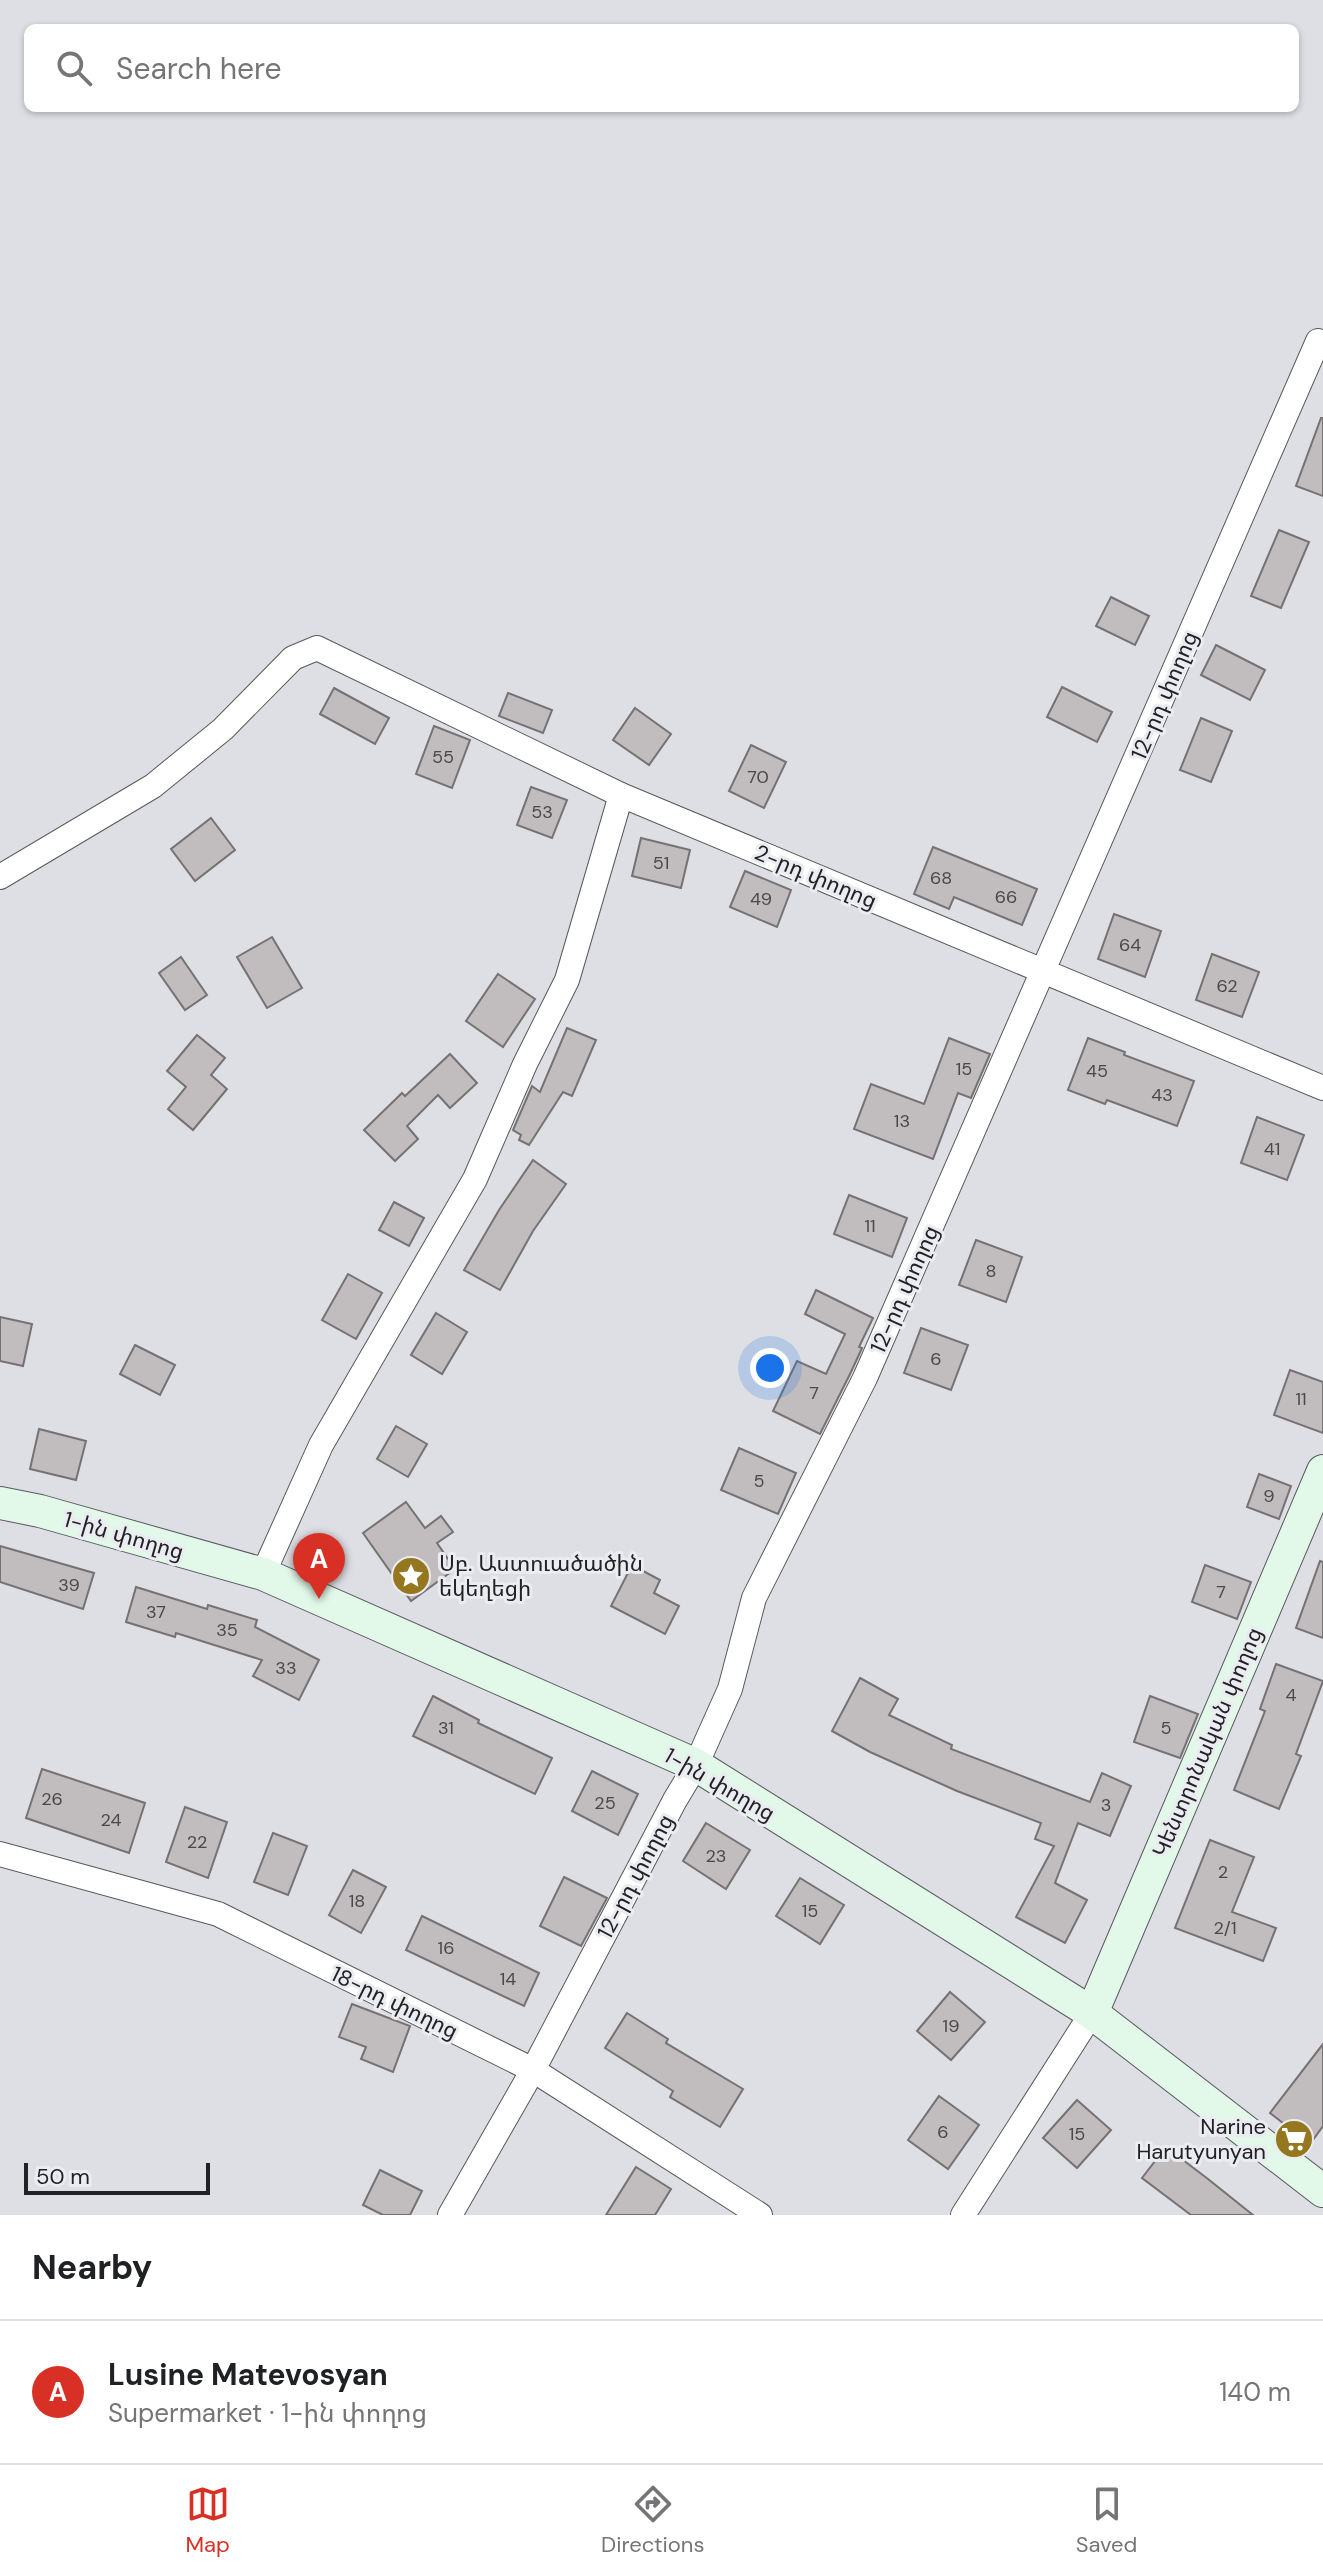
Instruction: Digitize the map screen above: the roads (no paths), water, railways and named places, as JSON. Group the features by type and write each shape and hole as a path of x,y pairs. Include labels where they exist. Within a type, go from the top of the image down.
{"main road":[{"name":"Կենտրոնական փողոց","path":"1092,2013 1323,1471"},
{"name":"1-ին փողոց","path":"0,1503 40,1511 263,1574 696,1765 1092,2013 1323,2191"}],"street":[{"name":"12-րդ փողոց","path":"450,2215 533,2070 696,1765 730,1689 754,1598 865,1378 1318,341"},
{"name":"2-րդ փողոց","path":"0,877 153,786 223,729 293,658 317,648 621,795 1323,1088"},
{"path":"263,1574 321,1445 475,1179 525,1064 567,980 621,795"},
{"name":"18-րդ փողոց","path":"0,1854 218,1914 533,2070 760,2215"},
{"path":"963,2215 1092,2013"}],"place":[{"name":"Սբ. Աստուածածին եկեղեցի","path":"411,1576"},
{"name":"Lusine Matevosyan","path":"319,1599"},
{"name":"Narine Harutyunyan","path":"1294,2139"}]}
